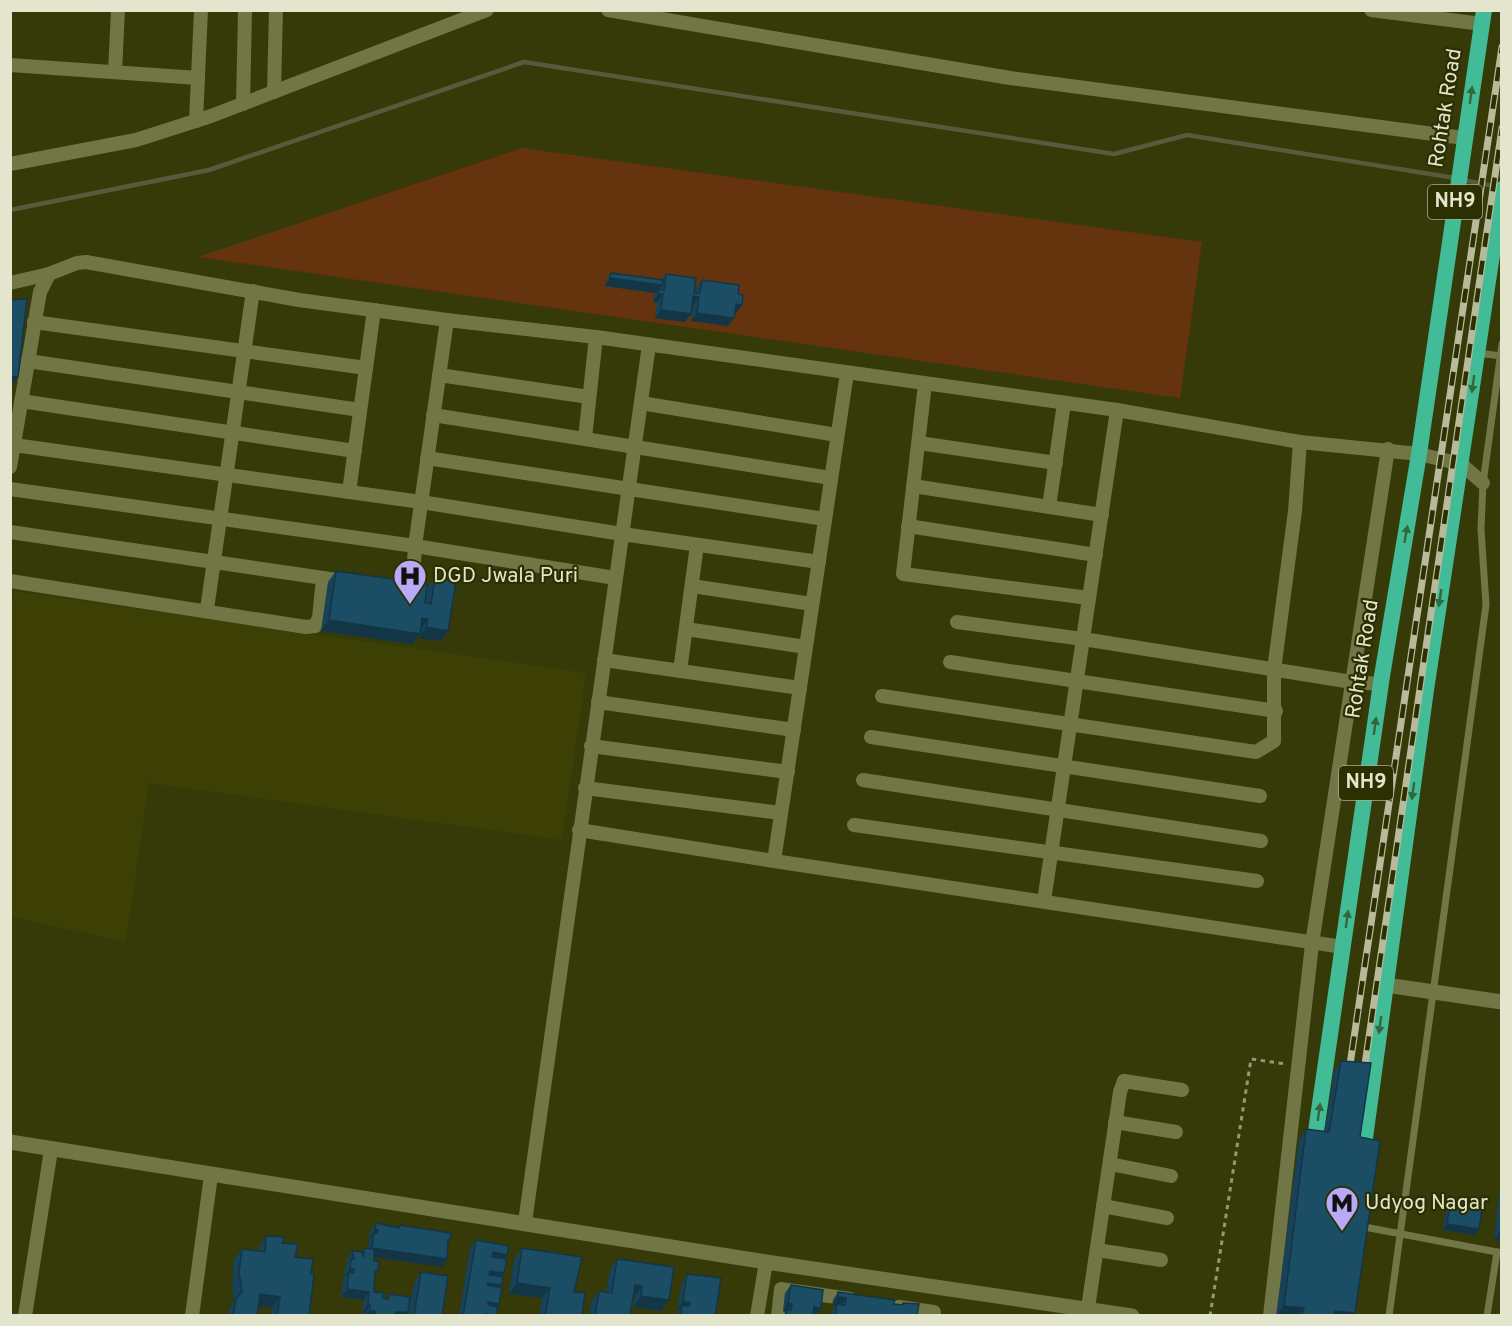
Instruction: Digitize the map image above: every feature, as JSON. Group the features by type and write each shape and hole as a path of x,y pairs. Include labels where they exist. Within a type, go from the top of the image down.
{"highway":[{"name":"Rohtak Road","path":"1310,1171 1381,684 1419,454 1483,17"},
{"name":"NH9","path":"1359,1179 1426,690 1502,189"},
{"path":"1350,1246 1354,1219"}],"street":[{"path":"115,72 118,10"},
{"path":"196,121 201,10"},
{"path":"243,104 245,10"},
{"path":"274,92 276,10"},
{"path":"443,10 451,23"},
{"path":"10,164 135,140 196,121 487,10"},
{"path":"608,10 1010,78 1463,145"},
{"path":"1371,10 1483,17"},
{"path":"10,65 198,78"},
{"path":"10,283 49,274 77,262 86,262 374,310 596,337 1117,410 1300,442 1388,449 1461,464 1483,483"},
{"path":"10,467 40,292 49,274"},
{"path":"207,609 253,291"},
{"path":"349,492 374,310"},
{"path":"388,589 408,589 413,578 415,546 447,320"},
{"path":"34,322 366,368"},
{"path":"585,438 596,337"},
{"path":"525,1222 649,345"},
{"path":"27,361 239,390 360,410"},
{"path":"774,861 847,373"},
{"path":"439,375 589,397"},
{"path":"925,384 903,574 1089,598"},
{"path":"21,400 355,451"},
{"path":"641,403 837,435"},
{"path":"1049,507 1064,403"},
{"path":"1044,901 1117,410"},
{"path":"433,415 831,478"},
{"path":"918,442 1056,463"},
{"path":"882,696 1257,752 1274,741 1276,711 1274,670 1295,511 1300,442"},
{"path":"14,445 421,502 819,562"},
{"path":"1270,1316 1312,944 1388,449"},
{"path":"427,458 825,519"},
{"path":"913,486 1102,515"},
{"path":"10,489 415,546 615,578"},
{"path":"908,526 1096,555"},
{"path":"10,532 367,585"},
{"path":"680,671 697,545"},
{"path":"10,581 315,626 319,618 323,578"},
{"path":"692,586 812,604"},
{"path":"957,622 1083,639 1352,682 1381,684"},
{"path":"686,629 806,647"},
{"path":"604,660 800,688"},
{"path":"950,662 1276,711"},
{"path":"598,702 794,730"},
{"path":"872,737 1260,796"},
{"path":"591,746 788,772"},
{"path":"863,780 1261,841"},
{"path":"585,788 781,813"},
{"path":"854,825 1257,881"},
{"path":"579,830 1343,947"},
{"path":"1386,985 1502,1002"},
{"path":"1088,1308 1115,1122 1124,1081 1182,1090"},
{"path":"1115,1122 1176,1132"},
{"path":"10,1142 766,1262 1132,1316"},
{"path":"25,1316 51,1150"},
{"path":"1110,1164 1171,1176"},
{"path":"192,1316 211,1175"},
{"path":"1103,1206 1167,1218"},
{"path":"1097,1250 1161,1260"},
{"path":"757,1316 766,1262"},
{"path":"778,1316 781,1289 863,1301"},
{"path":"886,1305 934,1312 933,1316"}],"lane":[{"path":"1389,1316 1435,993 1486,605 1481,529 1483,483 1502,344"},
{"path":"1477,353 1501,356"},
{"path":"1354,1219 1400,1234 1499,1252 1487,1316"}],"path":[{"path":"1210,1316 1251,1059 1295,1066"}],"shaded area":[{"path":"522,148 1202,242 1180,398 198,257"},
{"path":"14,591 586,673 562,840 149,783 126,942 11,917 10,611"}],"building":[{"path":"611,273 663,280 662,285 610,278"},
{"path":"666,274 696,278 694,293 700,293 702,280 739,285 738,294 743,295 742,305 736,304 734,318 697,313 699,297 693,296 691,314 661,310 663,294 658,294 659,289 664,290"},
{"path":"27,299 18,377 10,376 10,300"},
{"path":"336,571 427,584 425,603 431,604 435,577 456,581 448,631 426,627 428,619 422,618 420,634 329,620"},
{"path":"1341,1061 1371,1063 1360,1137 1380,1141 1355,1313 1335,1311 1334,1316 1302,1316 1304,1308 1284,1306 1306,1129 1329,1132"},
{"path":"1451,1199 1483,1204 1479,1229 1447,1224"},
{"path":"376,1223 399,1228 399,1225 451,1233 450,1240 448,1240 447,1259 372,1248 374,1233 378,1230 375,1230"},
{"path":"266,1236 285,1237 282,1243 298,1244 295,1257 313,1259 311,1274 314,1275 309,1316 277,1316 280,1297 260,1294 257,1316 233,1316 236,1299 242,1292 239,1272 242,1249 265,1252"},
{"path":"476,1240 509,1246 507,1255 493,1252 492,1257 507,1259 504,1273 490,1271 489,1275 503,1277 502,1285 488,1283 487,1285 502,1288 499,1304 488,1302 488,1305 498,1307 496,1316 485,1314 485,1316 463,1316"},
{"path":"365,1248 374,1249 374,1261 379,1262 378,1271 375,1271 374,1292 384,1293 383,1298 388,1299 389,1294 410,1297 408,1312 396,1312 395,1316 375,1315 375,1311 370,1311 368,1304 369,1292 347,1289 349,1272 354,1273 354,1269 350,1269 351,1259 354,1259 352,1251 362,1252 363,1257"},
{"path":"522,1248 582,1257 574,1292 585,1293 582,1316 545,1316 550,1288 517,1283"},
{"path":"617,1259 674,1267 669,1300 641,1296 642,1286 635,1285 630,1316 595,1316 599,1291 612,1293"},
{"path":"421,1272 448,1276 442,1316 414,1316"},
{"path":"687,1274 721,1278 715,1316 681,1316 682,1305 689,1306 690,1303 683,1301"},
{"path":"791,1285 823,1290 821,1308 814,1307 813,1314 820,1316 786,1316 787,1309 791,1310 792,1304 788,1303"},
{"path":"838,1292 894,1300 894,1304 919,1304 917,1316 835,1316 837,1304 845,1305 846,1298 838,1297"}],"waterway":[{"path":"10,210 209,170 524,62 1114,154 1187,135 1455,178"},
{"path":"1463,180 1499,187"}],"railway":[{"path":"1348,1078 1502,47"},
{"path":"1363,1078 1502,128"}],"place":[{"name":"DGD Jwala Puri","path":"410,605"},
{"name":"Udyog Nagar","path":"1342,1232"}]}
